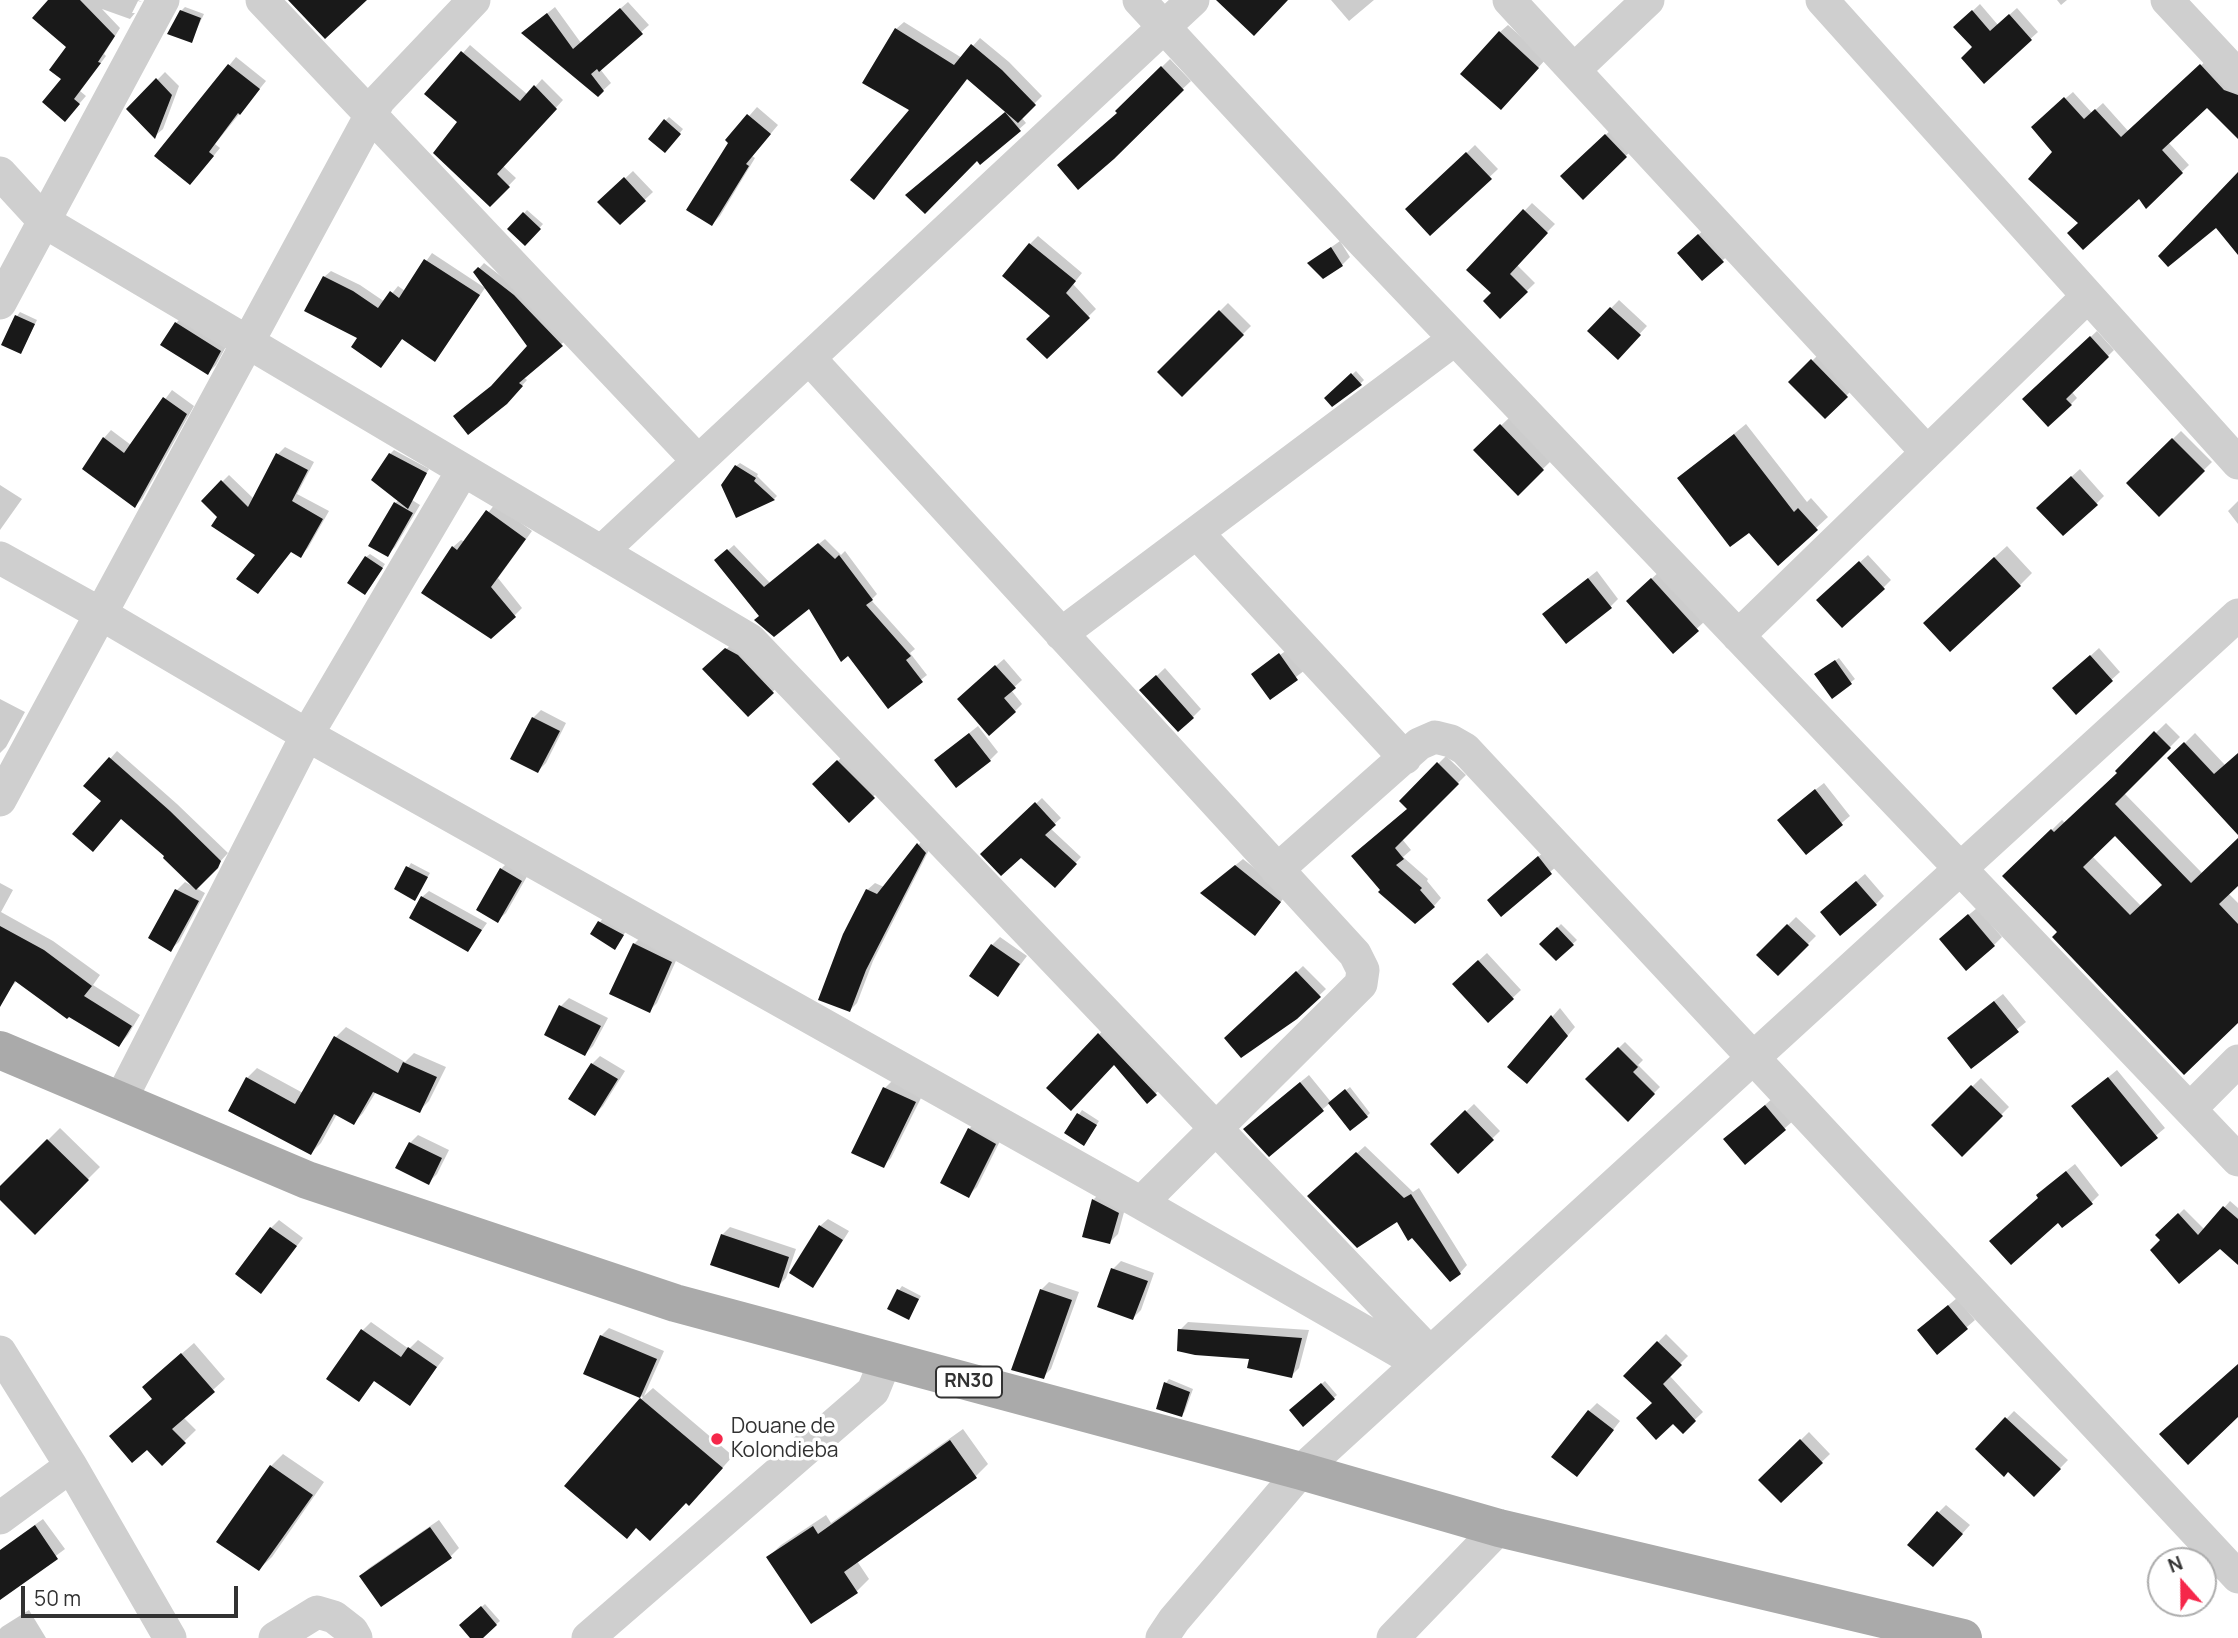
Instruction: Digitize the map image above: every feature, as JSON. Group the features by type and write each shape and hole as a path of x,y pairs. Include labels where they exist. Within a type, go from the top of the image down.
{"main road":[{"name":"RN30","path":"0,1050 307,1180 675,1303 1865,1626 1963,1638"}],"street":[{"path":"0,303 163,0"},
{"path":"262,0 698,461"},
{"path":"0,800 370,115 379,100 474,0"},
{"path":"1139,0 1455,339 2238,1160"},
{"path":"601,552 1193,0"},
{"path":"1509,0 1926,452"},
{"path":"1574,70 1648,0"},
{"path":"1822,0 2238,463"},
{"path":"2167,0 2238,76"},
{"path":"0,173 45,222 750,640 1216,1129 1425,1358"},
{"path":"1738,636 2088,296"},
{"path":"1061,634 1455,339"},
{"path":"809,358 1354,954 1363,970 1360,984 1141,1203"},
{"path":"120,1101 307,735 463,470"},
{"path":"1197,533 1405,758"},
{"path":"0,558 307,735 1141,1203 1425,1358"},
{"path":"1162,1638 1174,1620 1301,1471 2238,615"},
{"path":"1277,870 1419,744 1435,737 1451,741 1465,749 2238,1577"},
{"path":"2190,1109 2238,1061"},
{"path":"0,1352 71,1466 170,1638"},
{"path":"588,1638 873,1391 886,1359"},
{"path":"0,1518 71,1466"},
{"path":"1393,1638 1499,1528"},
{"path":"275,1638 317,1612 334,1617 352,1631 356,1638"}],"building":[{"path":"48,0 80,0 115,36 98,62 101,63 74,99 80,104 65,122 42,102 61,79 49,70 66,47 32,18"},
{"path":"288,0 367,0 325,39"},
{"path":"1216,0 1288,0 1254,36"},
{"path":"620,8 643,34 599,72 597,69 591,74 604,91 598,97 521,33 547,13 573,49"},
{"path":"180,10 201,18 192,43 167,34"},
{"path":"1972,10 1990,31 2009,14 2032,40 1984,84 1961,58 1972,47 1953,27"},
{"path":"895,28 954,65 971,44 1002,70 1036,105 1018,123 967,79 874,200 850,180 909,110 862,83"},
{"path":"1499,31 1539,68 1501,110 1460,74"},
{"path":"461,51 520,101 534,85 557,109 497,174 510,187 490,207 433,153 457,122 424,94"},
{"path":"228,64 260,89 209,152 214,156 190,185 154,156"},
{"path":"2200,64 2224,90 2238,95 2238,139 2207,108 2162,150 2183,173 2146,209 2139,199 2083,250 2067,233 2078,223 2028,179 2052,152 2031,127 2064,97 2084,119 2095,109 2121,137"},
{"path":"1161,66 1184,90 1114,159 1078,190 1057,165 1117,113 1115,111"},
{"path":"156,78 172,95 155,139 126,109"},
{"path":"1005,112 1021,131 980,165 977,161 925,214 905,195"},
{"path":"747,114 771,134 746,164 749,166 712,226 686,210 728,143 725,140"},
{"path":"664,119 681,134 665,153 648,139"},
{"path":"1605,134 1627,157 1583,200 1560,176"},
{"path":"1466,152 1492,179 1430,236 1405,209"},
{"path":"2238,172 2238,255 2216,228 2168,267 2158,256"},
{"path":"624,177 646,201 620,225 597,202"},
{"path":"1523,209 1548,233 1510,274 1528,292 1500,319 1483,301 1491,293 1466,270"},
{"path":"523,212 541,229 525,246 507,229"},
{"path":"1698,234 1724,262 1702,281 1677,253"},
{"path":"1029,243 1076,281 1066,293 1090,318 1047,359 1026,339 1050,316 1002,276"},
{"path":"1331,247 1343,266 1323,279 1307,263"},
{"path":"424,259 480,295 435,362 402,339 381,368 351,347 357,338 304,311 323,276 353,291 378,308 390,291 399,298"},
{"path":"478,267 514,295 563,346 519,383 523,386 507,404 468,435 453,416 491,386 527,346 473,272"},
{"path":"1610,307 1641,335 1618,360 1587,331"},
{"path":"1219,310 1244,335 1182,397 1157,372"},
{"path":"15,315 35,324 21,354 1,345"},
{"path":"175,322 221,351 208,375 160,345"},
{"path":"2090,336 2109,357 2066,399 2072,405 2048,427 2022,399"},
{"path":"1811,359 1848,397 1825,419 1788,382"},
{"path":"1351,373 1362,385 1332,407 1324,398"},
{"path":"163,397 187,414 135,508 82,469 103,437 124,453"},
{"path":"1500,424 1544,470 1518,496 1473,450"},
{"path":"1734,434 1794,512 1798,508 1818,530 1778,566 1749,533 1730,547 1677,478"},
{"path":"2172,438 2205,471 2159,517 2126,483"},
{"path":"276,453 308,470 292,501 323,519 301,558 291,552 258,594 236,579 255,555 211,526 217,517 201,501 221,480 248,507"},
{"path":"389,453 427,473 408,509 371,480"},
{"path":"735,465 756,478 754,481 775,500 736,518 721,485"},
{"path":"2071,476 2098,505 2063,536 2036,508"},
{"path":"394,502 413,513 388,557 368,546"},
{"path":"486,510 526,539 491,587 516,617 491,639 421,593 452,546 457,550"},
{"path":"818,543 835,559 839,555 873,600 866,605 911,656 906,660 923,682 888,709 848,656 841,662 809,609 774,637 754,620 759,616 714,560 727,549 764,587"},
{"path":"365,556 383,568 365,595 347,583"},
{"path":"1994,557 2021,586 1950,652 1923,623"},
{"path":"1859,561 1885,589 1842,628 1816,600"},
{"path":"1588,578 1612,608 1566,644 1542,614"},
{"path":"1651,578 1699,631 1673,654 1626,601"},
{"path":"725,648 738,655 774,693 748,717 702,669"},
{"path":"1279,653 1298,680 1270,700 1251,674"},
{"path":"2090,655 2113,681 2076,715 2052,688"},
{"path":"1835,660 1852,684 1832,699 1814,674"},
{"path":"995,665 1016,688 1004,698 1016,712 989,736 957,699"},
{"path":"1156,675 1194,718 1178,732 1139,690"},
{"path":"532,717 560,731 538,773 510,759"},
{"path":"2154,731 2171,748 2115,804 2191,883 2238,838 2238,886 2219,904 2238,924 2238,1023 2184,1075 2052,937 2057,932 2002,876 2051,829 2054,832 2117,773 2115,771","holes":["2115,836 2162,885 2130,915 2083,867"]},
{"path":"969,733 991,761 956,788 934,760"},
{"path":"2184,742 2214,774 2238,753 2238,835 2167,758"},
{"path":"109,757 221,861 218,868 196,890 164,856 121,819 93,852 72,834 101,801 83,786"},
{"path":"837,760 875,798 849,823 812,784"},
{"path":"1437,762 1459,784 1395,848 1404,859 1396,865 1422,888 1420,890 1435,907 1415,924 1378,892 1380,890 1351,856 1407,809 1399,801"},
{"path":"1815,789 1843,825 1806,855 1777,820"},
{"path":"1035,802 1056,825 1045,835 1077,864 1055,888 1021,858 1001,876 980,854"},
{"path":"917,843 926,853 866,970 850,1012 818,1000 843,934 866,889 877,894"},
{"path":"1538,856 1552,874 1501,917 1487,900"},
{"path":"1235,865 1281,902 1255,936 1200,893"},
{"path":"406,866 428,877 415,901 394,889"},
{"path":"500,868 522,881 498,923 476,910"},
{"path":"1856,881 1877,905 1840,936 1820,912"},
{"path":"175,889 199,901 171,952 148,938"},
{"path":"421,896 482,930 468,952 409,918"},
{"path":"1968,914 1995,946 1966,971 1939,939"},
{"path":"598,921 624,935 615,950 590,934"},
{"path":"1787,924 1809,945 1778,976 1756,955"},
{"path":"0,926 44,950 92,986 84,996 132,1026 119,1047 69,1017 67,1019 15,981 0,1007"},
{"path":"1557,927 1574,945 1556,961 1539,944"},
{"path":"633,943 672,962 650,1013 609,994"},
{"path":"991,944 1020,964 998,997 969,976"},
{"path":"1478,960 1514,999 1488,1023 1452,984"},
{"path":"1296,971 1321,997 1297,1019 1241,1058 1224,1038"},
{"path":"1994,1001 2019,1032 1971,1069 1947,1038"},
{"path":"559,1005 601,1026 585,1056 544,1035"},
{"path":"1551,1015 1568,1036 1527,1084 1507,1067"},
{"path":"1098,1033 1157,1095 1147,1104 1114,1065 1071,1111 1046,1088"},
{"path":"334,1036 398,1073 403,1062 437,1077 420,1113 373,1092 354,1125 334,1114 311,1155 228,1111 246,1077 295,1104"},
{"path":"1618,1047 1638,1067 1633,1072 1655,1094 1628,1122 1585,1079"},
{"path":"591,1063 618,1079 595,1116 568,1099"},
{"path":"2108,1077 2158,1138 2121,1167 2071,1106"},
{"path":"1300,1082 1324,1111 1269,1157 1243,1129"},
{"path":"1971,1085 2003,1116 1962,1157 1931,1125"},
{"path":"883,1087 916,1102 884,1168 851,1153"},
{"path":"1345,1089 1368,1117 1350,1131 1328,1103"},
{"path":"1765,1105 1786,1130 1745,1165 1723,1139"},
{"path":"1465,1110 1494,1140 1458,1174 1430,1144"},
{"path":"1077,1113 1097,1125 1084,1146 1064,1133"},
{"path":"968,1128 996,1144 969,1198 940,1183"},
{"path":"47,1139 89,1180 35,1235 0,1200 0,1186"},
{"path":"409,1142 442,1158 429,1185 395,1168"},
{"path":"1356,1152 1404,1198 1411,1194 1461,1274 1450,1282 1412,1238 1408,1241 1397,1222 1357,1248 1307,1196"},
{"path":"2066,1171 2093,1204 2062,1228 2058,1223 2011,1265 1989,1241 2038,1198 2036,1195"},
{"path":"1092,1199 1119,1213 1110,1244 1082,1237"},
{"path":"2223,1206 2238,1219 2238,1265 2220,1249 2179,1284 2150,1250 2160,1240 2155,1235 2178,1213 2198,1235"},
{"path":"819,1225 843,1240 813,1288 789,1273"},
{"path":"270,1227 297,1246 261,1294 235,1274"},
{"path":"721,1234 789,1257 779,1288 710,1265"},
{"path":"1111,1268 1148,1281 1133,1320 1097,1307"},
{"path":"897,1289 919,1299 909,1320 887,1309"},
{"path":"1040,1289 1072,1300 1044,1379 1011,1370"},
{"path":"1948,1305 1968,1329 1937,1355 1917,1330"},
{"path":"361,1329 401,1357 408,1347 437,1367 410,1406 374,1381 359,1402 326,1379"},
{"path":"1178,1329 1302,1338 1292,1378 1247,1368 1249,1359 1177,1351"},
{"path":"600,1335 657,1359 640,1398 583,1374"},
{"path":"1657,1341 1682,1365 1663,1384 1696,1421 1683,1434 1673,1424 1656,1440 1636,1418 1652,1403 1623,1376"},
{"path":"181,1353 215,1392 172,1429 186,1443 162,1466 147,1450 132,1463 109,1436 152,1399 142,1387"},
{"path":"2238,1364 2238,1417 2188,1465 2159,1434"},
{"path":"1164,1382 1190,1392 1182,1417 1156,1409"},
{"path":"1321,1383 1335,1399 1303,1427 1289,1410"},
{"path":"640,1398 723,1468 689,1506 686,1503 650,1541 636,1528 627,1539 564,1486"},
{"path":"1588,1410 1614,1430 1577,1477 1551,1457"},
{"path":"2005,1417 2061,1469 2034,1497 2008,1472 2004,1477 1975,1449"},
{"path":"1800,1439 1823,1463 1781,1503 1758,1480"},
{"path":"950,1440 977,1478 844,1572 858,1593 811,1624 766,1557 813,1526 818,1534"},
{"path":"270,1465 313,1495 259,1571 216,1542"},
{"path":"1937,1511 1963,1534 1933,1567 1907,1545"},
{"path":"35,1525 58,1559 0,1600 0,1550"},
{"path":"430,1527 452,1558 381,1607 359,1576"},
{"path":"481,1606 497,1625 483,1638 470,1638 459,1625"}],"place":[{"name":"Douane de Kolondieba","path":"717,1439"}]}
